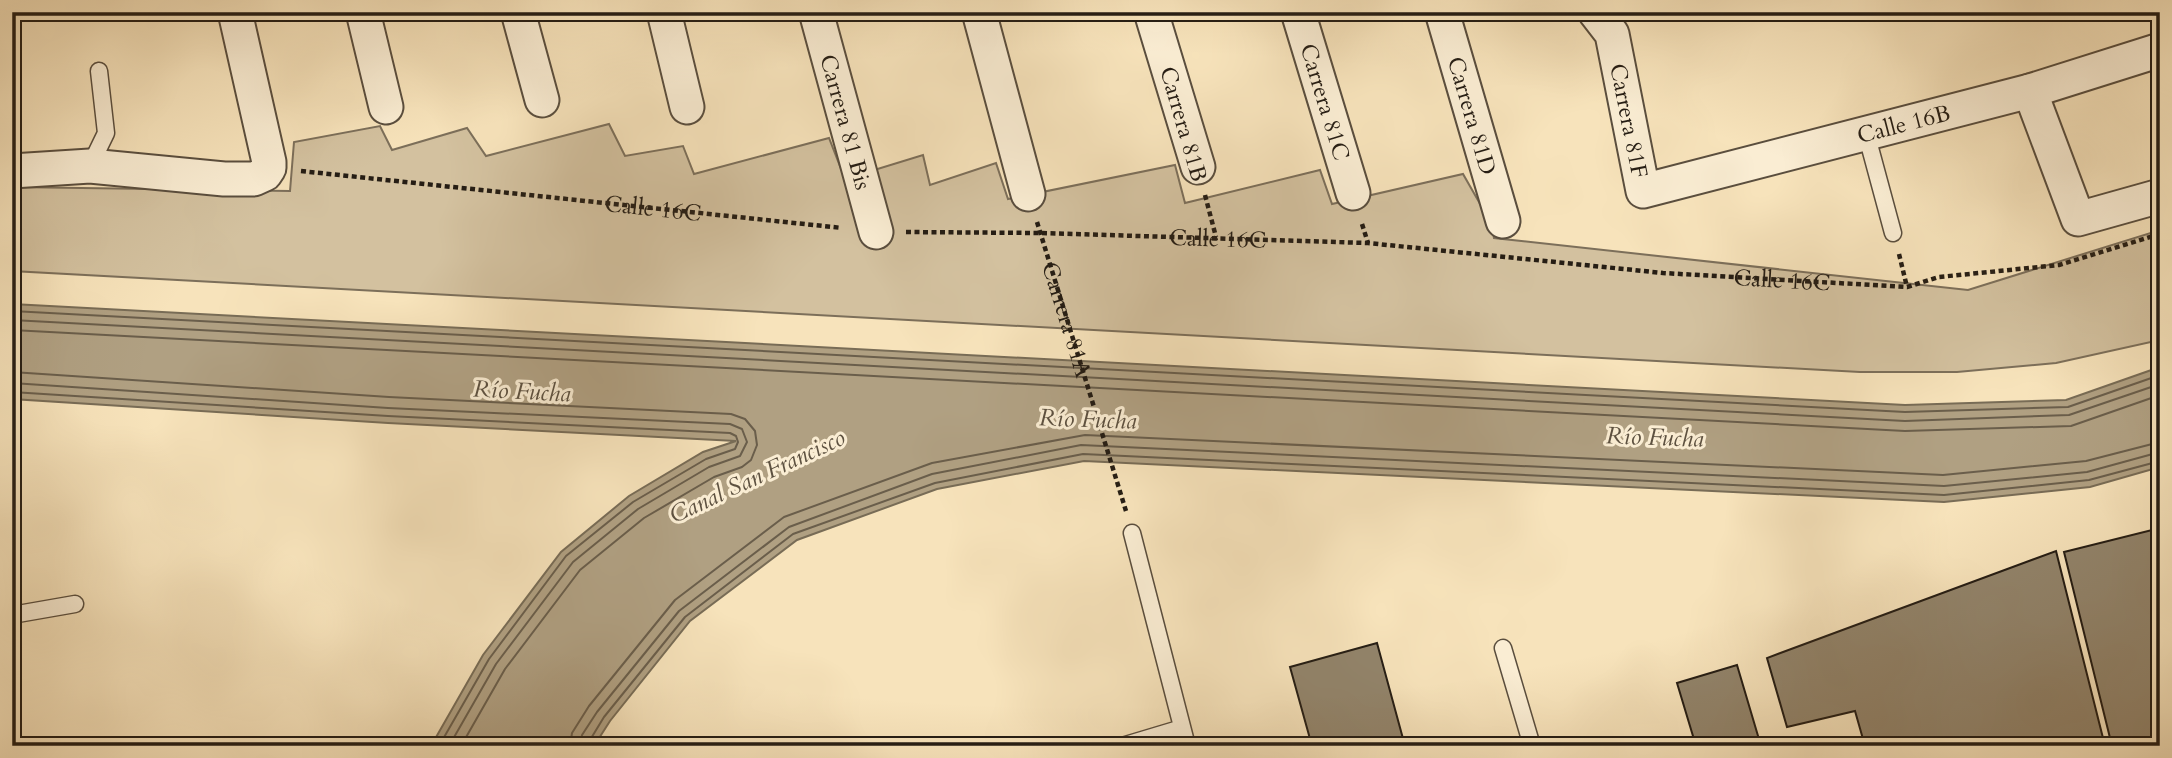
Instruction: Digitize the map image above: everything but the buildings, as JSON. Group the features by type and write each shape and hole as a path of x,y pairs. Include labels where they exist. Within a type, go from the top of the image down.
{"street":[{"path":"12,171 90,166 224,179 254,179 267,171 235,12"},
{"path":"363,12 386,107"},
{"path":"518,12 542,100"},
{"path":"664,12 687,107"},
{"name":"Carrera 81 Bis","path":"816,12 876,232"},
{"path":"979,12 1028,194"},
{"name":"Carrera 81B","path":"1151,12 1198,167"},
{"name":"Carrera 81C","path":"1298,12 1353,193"},
{"name":"Carrera 81D","path":"1443,12 1503,221"},
{"name":"Carrera 81F","path":"1595,12 1612,34 1643,191"},
{"name":"Calle 16B","path":"1643,191 2030,91 2160,50"},
{"path":"2030,91 2078,219 2160,195"}],"lane":[{"path":"90,166 107,133 99,71"},
{"path":"1866,133 1893,233"},
{"path":"1132,533 1187,746"},
{"path":"12,615 75,604"},
{"path":"1503,648 1532,746"},
{"path":"1122,746 1182,727"}],"path":[{"name":"Carrera 81B","path":"1198,167 1216,237"},
{"name":"Calle 16C","path":"267,171 876,232 1041,233 1368,243 1663,273 1907,287 1939,276 2059,265 2160,234"},
{"name":"Carrera 81A","path":"1028,194 1060,290 1132,533"},
{"path":"1893,233 1907,287"}],"shaded area":[{"path":"609,124 625,156 683,146 694,174 829,138 845,179 923,155 930,185 996,163 1008,199 1175,165 1185,203 1320,170 1332,204 1463,174 1491,223 1494,238 1968,290 2160,230 2160,340 2056,363 1957,372 1860,372 12,271 12,187 290,191 294,142 380,126 392,150 467,128 486,156"}],"water":[{"path":"12,304 1905,405 2066,400 2160,367 2160,467 2090,487 1944,502 1084,461 937,489 797,540 690,621 610,721 594,746 431,746 483,655 561,552 629,496 703,452 736,441 388,423 12,399"}],"water label":[{"name":"Río Fucha","path":"522,391"},
{"name":"Río Fucha","path":"1088,419"},
{"name":"Río Fucha","path":"1655,437"},
{"name":"Canal San Francisco","path":"757,476"}]}
